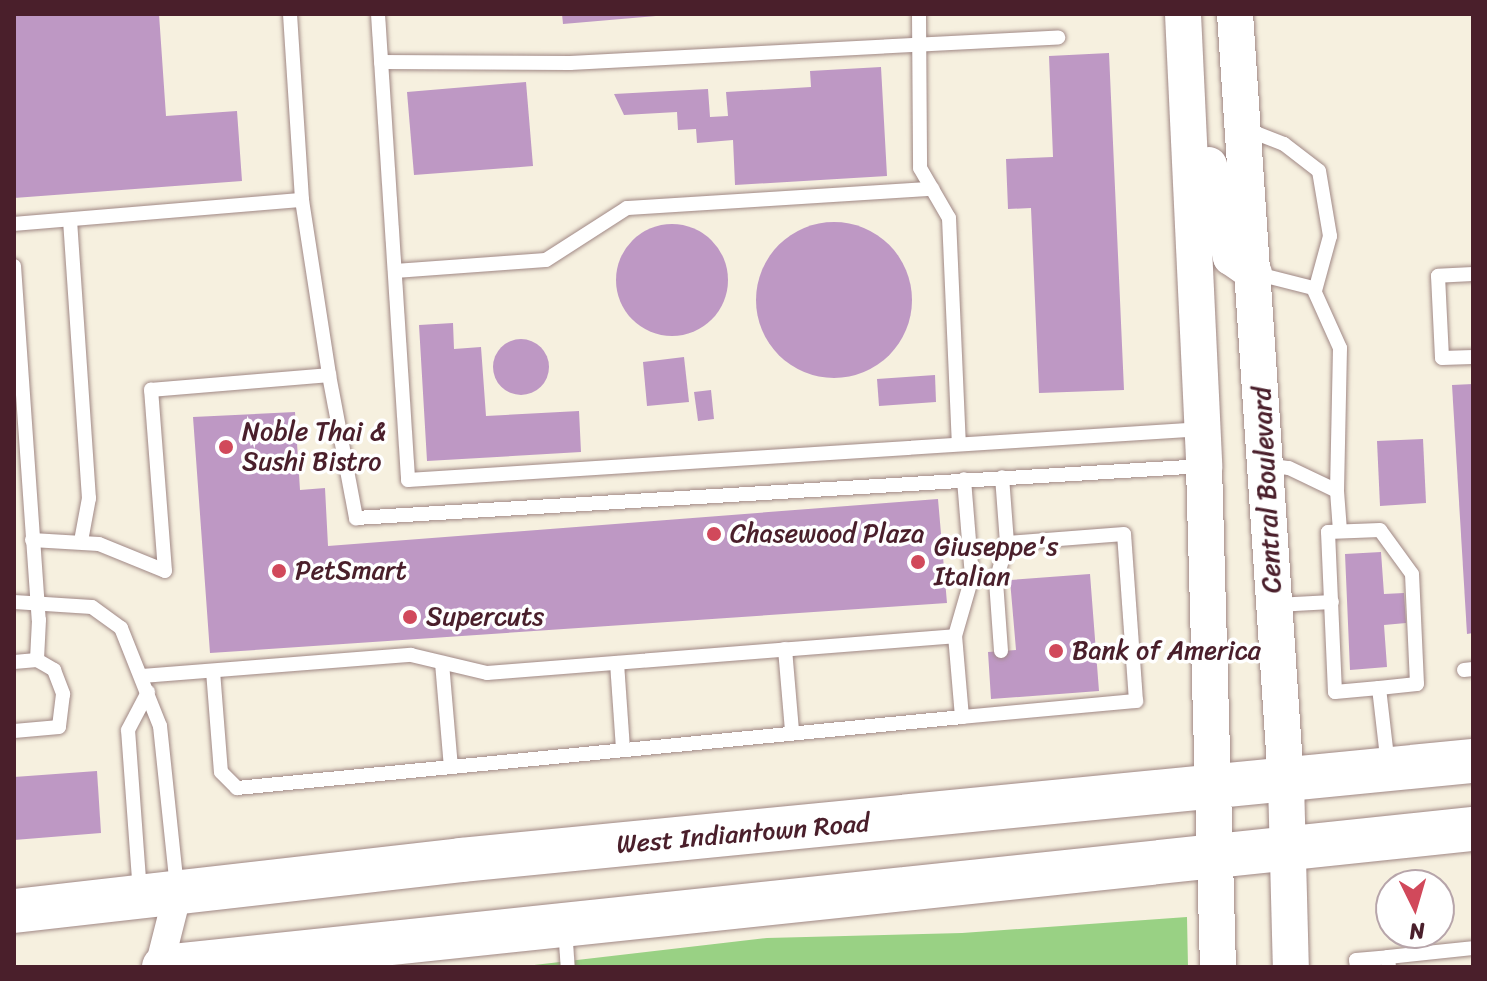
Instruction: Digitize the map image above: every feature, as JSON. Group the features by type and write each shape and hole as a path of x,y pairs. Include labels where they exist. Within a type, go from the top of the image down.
{"main road":[{"name":"West Indiantown Road","path":"14,911 461,860 1212,790 1473,761"},
{"path":"161,967 566,946 1213,857 1473,829"}],"street":[{"path":"1183,14 1203,429 1218,967"},
{"name":"Central Boulevard","path":"1235,14 1290,849 1291,967"},
{"path":"1185,50 1219,218 1231,257 1254,273"},
{"path":"159,895 161,967"}],"lane":[{"path":"290,14 302,200 329,375 356,518 1204,466"},
{"path":"378,14 408,480 1203,429"},
{"path":"919,14 916,45 920,168 949,218 959,444"},
{"path":"381,62 570,63 1058,37"},
{"path":"1243,128 1284,144 1319,171 1330,236 1315,291 1340,348 1337,491 1340,531"},
{"path":"395,271 546,260 627,208 932,189"},
{"path":"14,224 302,200"},
{"path":"70,220 89,498 81,541"},
{"path":"14,266 37,601 37,660"},
{"path":"1254,273 1315,291"},
{"path":"1473,274 1438,276 1442,358 1473,357"},
{"path":"32,540 81,541 165,571 151,390 329,375"},
{"path":"1266,465 1289,468 1337,491"},
{"path":"1001,651 996,581 1007,543 1002,477"},
{"path":"962,717 955,636 972,577 964,479"},
{"path":"1380,530 1412,574 1417,684 1335,692 1332,602 1328,532 1380,530"},
{"path":"213,671 221,772 237,788 792,731 962,717 1006,705 1136,701 1124,534 1007,543"},
{"path":"14,602 37,601 92,607 121,628 160,726 159,895"},
{"path":"1274,606 1332,602"},
{"path":"142,676 411,655 487,673 955,636"},
{"path":"785,649 792,731"},
{"path":"14,662 37,660 54,670 63,694 59,727 14,731"},
{"path":"442,663 451,767"},
{"path":"617,663 623,749"},
{"path":"1379,688 1388,771"},
{"path":"148,692 128,730 159,895"},
{"path":"1357,967 1356,960 1389,962 1473,948"}],"green space":[{"path":"1187,917 1188,967 517,967 767,938 962,933"}],"building":[{"path":"14,14 159,14 166,116 237,111 242,181 14,198"},
{"path":"562,14 655,14 656,16 563,24"},
{"path":"1109,53 1124,390 1039,393 1031,208 1008,209 1006,159 1053,157 1049,56"},
{"path":"881,67 887,176 735,185 733,140 697,143 696,129 678,130 677,112 624,115 614,94 708,89 710,117 728,116 726,92 811,87 810,71"},
{"path":"526,82 533,166 414,175 407,92"},
{"path":"834,222 864,228 889,245 906,270 912,300 906,330 889,355 864,372 834,378 804,372 779,355 762,330 756,300 762,270 779,245 804,228"},
{"path":"672,224 693,228 711,241 724,259 728,280 724,301 711,319 693,332 672,336 651,332 633,319 620,301 616,280 620,259 633,241 651,228"},
{"path":"453,323 454,349 481,347 486,416 579,411 581,452 427,461 419,325"},
{"path":"521,339 541,347 549,367 541,387 521,395 501,387 493,367 501,347"},
{"path":"684,357 689,402 647,406 643,362"},
{"path":"935,375 936,402 879,406 877,379"},
{"path":"1473,384 1473,633 1467,634 1452,385"},
{"path":"711,390 714,419 698,421 694,392"},
{"name":"Chasewood Plaza","path":"295,412 300,490 325,488 328,546 938,499 947,603 210,653 193,417"},
{"path":"1423,439 1426,503 1380,506 1377,441"},
{"path":"1381,552 1384,594 1404,593 1406,623 1384,625 1387,667 1350,670 1345,554"},
{"path":"1090,574 1099,691 991,699 988,652 1016,650 1010,580"},
{"path":"97,771 101,833 14,840 14,777"}],"place":[{"name":"Noble Thai & Sushi Bistro","path":"226,447"},
{"name":"Chasewood Plaza","path":"714,534"},
{"name":"Giuseppe's Italian","path":"918,562"},
{"name":"PetSmart","path":"279,571"},
{"name":"Supercuts","path":"410,617"},
{"name":"Bank of America","path":"1056,651"}]}
